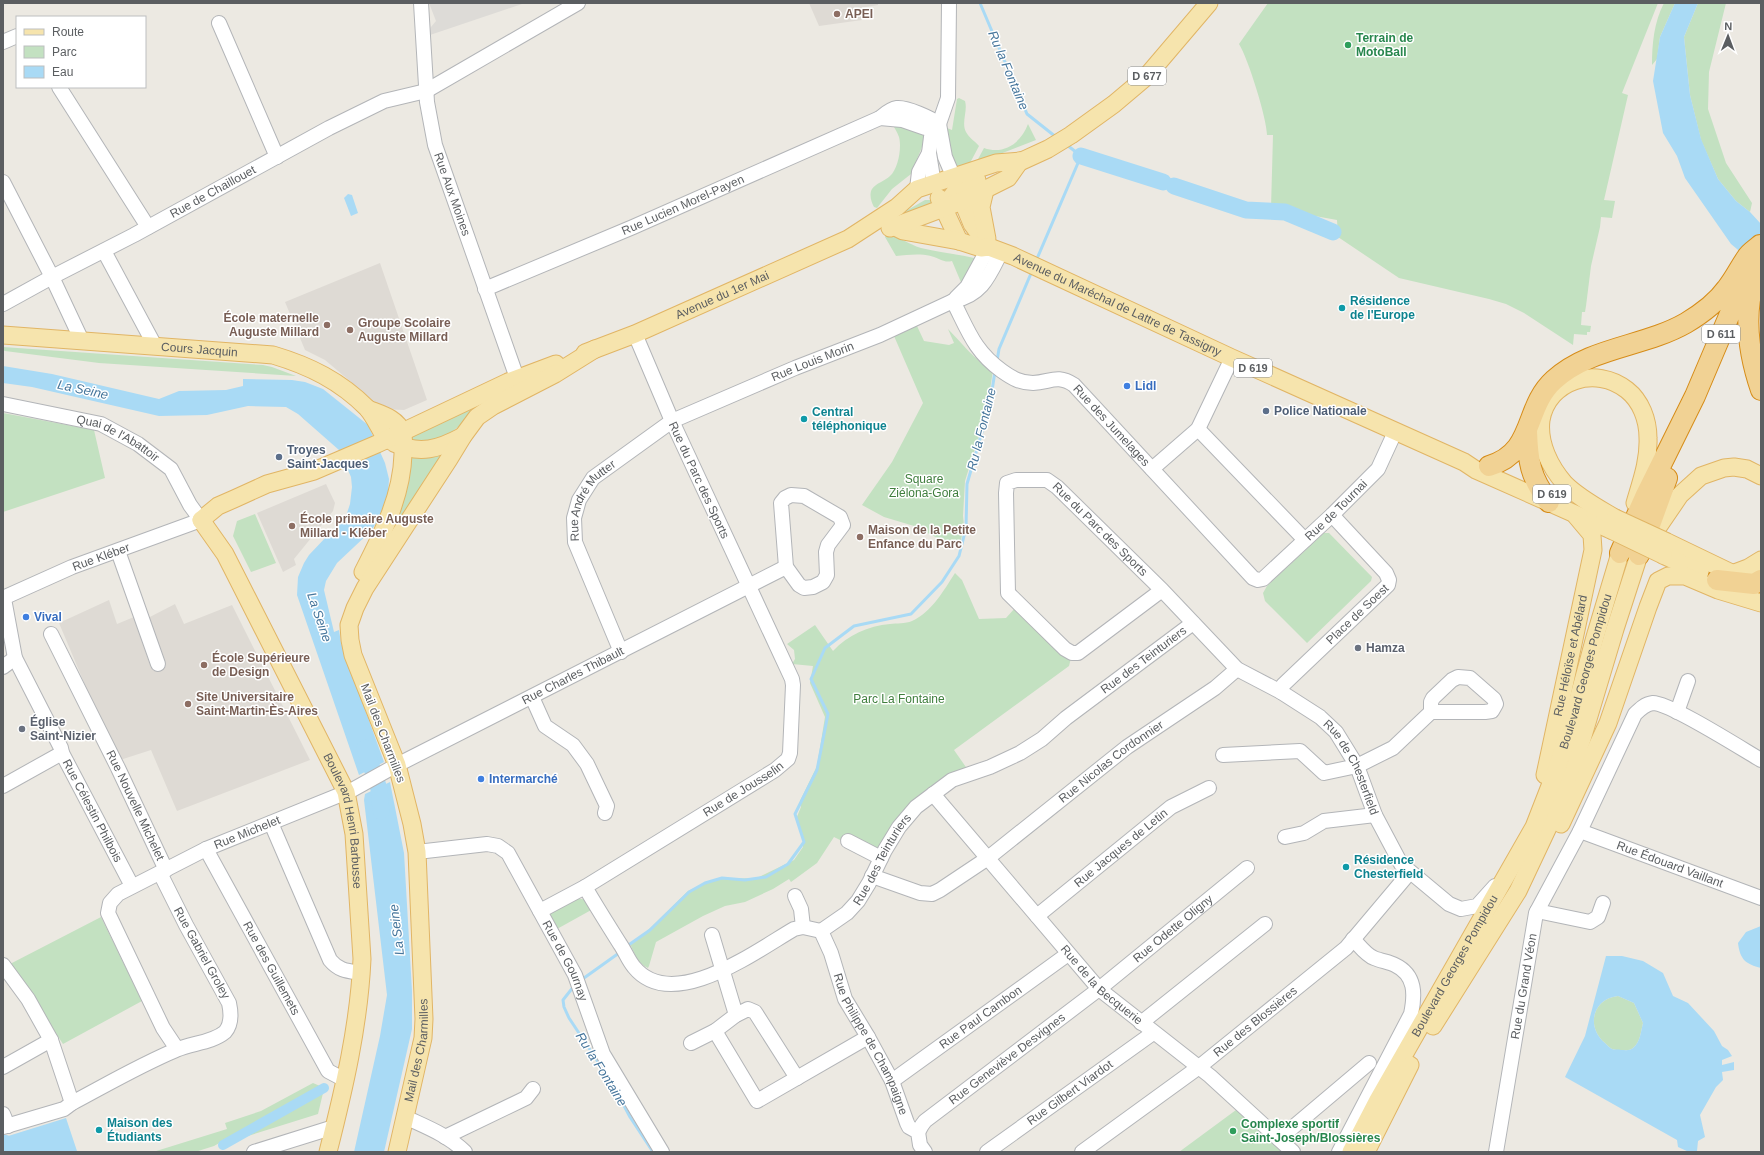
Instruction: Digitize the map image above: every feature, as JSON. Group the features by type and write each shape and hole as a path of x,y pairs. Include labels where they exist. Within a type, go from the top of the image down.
{"highway":[{"path":"1754,261 1749,308 1749,333 1752,354 1761,390"},
{"path":"1489,466 1501,463 1516,451 1527,431 1535,409 1545,391 1552,381 1570,367 1583,360 1653,338 1687,322 1704,310 1754,261"},
{"name":"D 611","path":"1630,554 1645,497 1695,396 1754,261"},
{"path":"1527,431 1528,459 1544,495"},
{"path":"1724,577 1759,584"}],"main road":[{"name":"D 677","path":"1020,161 1048,149 1071,135 1114,104 1146,77 1209,3"},
{"path":"943,208 961,185 1020,161"},
{"path":"917,189 934,184 961,185 985,190 1008,178 1020,161"},
{"path":"934,184 943,208 959,241"},
{"path":"961,185 972,224 995,250"},
{"name":"Avenue du 1er Mai","path":"382,442 403,440 492,389 517,378 635,334 848,238 897,207 917,189"},
{"path":"985,190 981,207 995,250"},
{"name":"Avenue du 1er Mai","path":"848,238 895,227 943,208"},
{"name":"Avenue du Maréchal de Lattre de Tassigny","path":"895,227 903,231 959,241 981,248 995,250 1024,261 1232,358 1464,462"},
{"name":"Cours Jacquin","path":"8,337 273,355 330,378 368,409 391,418"},
{"name":"Avenue du 1er Mai","path":"449,459 462,436 477,417 493,406 555,374 595,350"},
{"name":"Boulevard Georges Pompidou","path":"1518,891 1540,847 1570,774 1630,554 1645,472 1648,438 1646,422 1638,402 1630,393 1614,381 1599,377 1578,379 1561,388 1552,397 1542,419 1542,441 1552,466 1565,484 1613,524"},
{"name":"Avenue du 1er Mai","path":"391,418 406,419 418,416 463,397 492,389"},
{"name":"Cours Jacquin","path":"368,409 382,442"},
{"path":"349,625 351,599 387,522 400,484 403,440 391,418"},
{"name":"Avenue du 1er Mai","path":"403,440 432,450 462,436"},
{"name":"Rue Kléber","path":"201,520 218,506 267,484 314,471 382,442"},
{"name":"Mail des Charmilles","path":"397,1152 423,1038 424,1019 417,852 412,824 353,655 349,625 355,608 365,588 449,459"},
{"name":"D 619","path":"1464,462 1489,466 1544,495 1574,513 1613,524"},
{"name":"D 619","path":"1464,462 1476,470 1544,495 1665,548 1724,577 1761,602"},
{"path":"1630,554 1680,495 1701,476 1724,468 1734,467 1747,469 1761,476"},
{"name":"Rue Héloïse et Abélard","path":"1534,827 1593,550 1592,535 1574,513"},
{"name":"Boulevard Henri Barbusse","path":"201,520 225,554 349,791 354,834 362,960 357,1018 345,1080 328,1152"},
{"name":"Boulevard Georges Pompidou","path":"1352,1152 1378,1100 1519,856 1534,827 1557,768 1573,718 1595,637 1630,554"},
{"path":"1724,577 1748,568 1761,560"},
{"name":"Boulevard Georges Pompidou","path":"1366,1152 1413,1059 1437,1018 1518,891 1552,841 1594,756 1608,723 1658,581 1668,576 1685,576 1718,590 1761,602"}],"street":[{"name":"Rue Aux Moines","path":"421,3 426,91 435,145 517,378"},
{"name":"Rue de Chaillouet","path":"3,304 104,251 329,128 384,101 426,91 578,3"},
{"path":"917,189 919,172 928,153 931,137 939,124 948,98 949,3"},
{"path":"219,23 277,157"},
{"path":"3,42 16,36"},
{"path":"60,88 148,227"},
{"name":"Rue Lucien Morel-Payen","path":"485,289 632,227 880,118 902,120 925,128 939,124"},
{"path":"939,124 942,132 942,145 945,157 961,185"},
{"path":"928,153 934,184"},
{"path":"3,182 52,277 82,341"},
{"name":"Rue Louis Morin","path":"672,421 795,368 880,335 953,301 967,287 995,250"},
{"path":"104,251 155,346"},
{"name":"Rue des Jumelages","path":"953,301 978,350 997,368 1022,382 1035,383 1058,378 1074,385 1253,578 1258,580 1263,579"},
{"name":"Rue du Parc des Sports","path":"635,334 672,421 749,587"},
{"path":"1152,469 1198,429 1232,358"},
{"name":"Avenue du 1er Mai","path":"477,417 484,408 509,391 517,378"},
{"name":"Quai de l'Abattoir","path":"3,404 101,424 138,444 171,469 190,505 201,520"},
{"name":"Rue André Mutter","path":"622,652 575,542 574,518 579,500 593,478 672,421"},
{"path":"1198,429 1304,540"},
{"name":"Rue de Tournai","path":"1263,579 1332,515 1378,469 1395,432"},
{"name":"Rue du Parc des Sports","path":"1016,480 1047,480 1057,487 1162,590 1078,653 1072,653 1065,649 1008,593 1006,493 1008,483 1016,480"},
{"path":"791,495 804,496 840,517 843,525 828,545 826,552 827,575 822,582 813,587 804,588 799,585 786,567 782,503 785,498 791,495"},
{"name":"Place de Soest","path":"1281,692 1283,685 1388,585 1386,573 1332,515"},
{"name":"Rue Kléber","path":"3,598 72,567 201,520"},
{"path":"118,551 158,664"},
{"path":"749,587 786,567"},
{"name":"Rue Charles Thibault","path":"393,767 749,587"},
{"name":"Rue de Jousselin","path":"540,911 585,887 775,770 788,759 791,744 793,685 789,672 749,587"},
{"name":"Rue de Chesterfield","path":"1162,590 1237,669 1281,692 1320,717 1336,732 1357,766 1375,815 1401,864 1448,904 1461,909 1477,906 1519,856"},
{"name":"Rue Célestin Philbois","path":"3,601 5,604 15,658 62,753 132,886"},
{"name":"Rue des Teinturiers","path":"821,931 847,913 858,901 899,827 916,807 952,780 990,767 1020,753 1042,739 1066,718 1193,623"},
{"name":"Rue Nouvelle Michelet","path":"51,634 118,768 163,872"},
{"path":"3,667 15,658"},
{"name":"Rue Nicolas Cordonnier","path":"872,876 920,893 932,894 940,890 988,858 1127,747 1216,688 1237,669"},
{"path":"1688,681 1677,712 1761,760"},
{"path":"532,697 545,726 573,745 587,764 607,806 605,813"},
{"name":"Rue du Grand Véon","path":"1496,1152 1537,910 1580,831 1635,714 1644,706 1652,703 1670,708 1677,712"},
{"path":"1223,755 1300,751 1324,773 1357,766 1393,748 1431,712"},
{"path":"3,786 62,753"},
{"name":"Rue Michelet","path":"163,1028 108,913 110,903 118,894 132,886 163,872 206,849 349,791 393,767"},
{"name":"Rue Jacques de Letin","path":"1037,916 1171,807 1209,788"},
{"name":"Rue de la Becquerie","path":"933,794 1099,989 1141,1023 1200,1067 1293,1152"},
{"path":"1285,837 1304,833 1324,821 1375,815"},
{"path":"271,822 330,960 336,967 343,970 361,972"},
{"name":"Rue Édouard Vaillant","path":"1580,831 1761,898"},
{"path":"848,841 881,858"},
{"name":"Rue de Gournay","path":"417,852 487,844 498,846 508,853 576,975 603,1054 662,1152"},
{"name":"Rue des Guillemets","path":"206,849 328,1071 345,1080"},
{"name":"Rue Odette Oligny","path":"1099,989 1247,868"},
{"name":"Rue Gabriel Groley","path":"163,872 186,925 229,1003 231,1010 229,1025 224,1032 207,1041 177,1049"},
{"name":"Rue des Blossières","path":"1082,1152 1200,1067 1346,948 1410,872"},
{"path":"585,887 633,967 652,981 664,985 679,985 722,971 794,929 803,927 821,931"},
{"path":"794,896 801,909 803,927"},
{"path":"1537,910 1590,922 1598,918 1602,903"},
{"path":"1141,1023 1265,924"},
{"name":"Rue Philippe de Champaigne","path":"821,931 831,953 845,998 892,1081 909,1127 918,1132 920,1146 926,1152"},
{"path":"712,935 736,1015"},
{"path":"1339,1152 1408,1021 1414,999 1413,984 1406,973 1396,965 1373,958 1353,940"},
{"name":"Rue Paul Cambon","path":"892,1081 1068,954"},
{"path":"3,965 28,999 51,1040 72,1103"},
{"name":"Rue Geneviève Desvignes","path":"918,1132 925,1122 1099,989"},
{"path":"691,1043 715,1031 736,1015 748,1009 755,1012 797,1078"},
{"path":"5,1122 64,1109 72,1103 177,1049 163,1028"},
{"path":"147,1064 160,1048 163,1028"},
{"path":"715,1031 757,1101 868,1037"},
{"name":"Rue Gilbert Viardot","path":"987,1152 1153,1032"},
{"path":"3,1067 51,1040"},
{"path":"1279,1140 1369,1063"},
{"path":"445,1137 526,1098 533,1089"},
{"path":"405,1117 445,1137 465,1152"},
{"path":"254,1152 334,1127"}],"shaded area":[{"path":"429,3 525,3 430,35 431,27 436,21"},
{"name":"APEI","path":"809,3 878,3 878,5 860,8 862,20 819,26"},
{"name":"Groupe Scolaire Auguste Millard","path":"380,263 427,400 404,410 383,409 325,360 305,350 285,302"},
{"name":"École primaire Auguste Millard - Kléber","path":"326,484 335,503 333,511 294,559 296,565 283,572 257,513"},
{"name":"Site Universitaire Saint-Martin-Ès-Aires","path":"109,600 117,624 134,617 151,668 165,662 146,619 175,604 184,624 232,605 310,760 177,811 151,750 120,760 96,711 59,623"}],"green space":[{"path":"1268,3 1658,3 1622,93 1628,95 1604,200 1615,201 1612,218 1601,217 1591,266 1585,312 1582,312 1581,325 1591,326 1590,332 1587,332 1587,335 1574,334 1573,345 1524,313 1506,304 1399,278 1338,237 1337,220 1271,208 1273,135 1267,135 1264,116 1256,89 1243,51 1239,44"},
{"path":"1664,3 1675,3 1660,37 1657,59 1652,65 1654,33"},
{"path":"1698,3 1726,3 1709,72 1708,109 1726,163 1752,203 1750,212 1736,201 1718,179 1701,140 1690,95 1684,37"},
{"path":"959,98 965,101 966,105 964,125 966,132 979,146 970,163 954,167 952,165 947,128 952,130 957,99"},
{"path":"890,120 922,128 924,142 911,174 892,189 877,208 874,207 872,203 871,191 876,185 888,178 893,173 900,152 899,137"},
{"path":"1028,124 1036,140 987,159 977,161 984,148 998,150 1011,146 1021,137"},
{"path":"925,200 933,200 935,204 890,220"},
{"path":"886,235 896,237 921,248 974,258 976,260 963,287 952,261 945,261 925,255 896,256 885,237"},
{"name":"Square Ziélona-Gora","path":"917,326 924,341 949,345 954,343 948,329 980,362 993,370 987,410 965,481 963,516 964,526 959,549 914,526 884,517 862,505 892,462 923,403 894,336"},
{"path":"3,347 263,365 296,376 99,363 5,351 3,350"},
{"path":"501,392 442,440 409,442 410,434"},
{"path":"3,413 94,430 105,478 3,512"},
{"path":"450,449 383,545 410,453"},
{"path":"255,514 276,563 251,572 233,536 237,521"},
{"path":"1324,533 1329,533 1372,577 1371,581 1307,643 1265,601 1263,593 1267,586"},
{"name":"Parc La Fontaine","path":"955,573 962,580 979,619 1006,618 1015,608 1071,658 1069,666 954,750 968,770 891,828 875,852 844,842 834,837 817,863 791,882 789,879 773,889 745,902 725,906 703,916 656,942 648,968 641,964 630,944 645,933 688,891 709,881 720,879 757,878 794,860 803,847 803,841 796,819 801,807 800,801 817,766 825,717 810,683 813,666 792,664 795,659 794,650 787,644 815,625 833,651 845,640 866,629 912,621 926,612 942,593"},
{"path":"576,898 587,900 593,909 557,929 550,913"},
{"path":"101,917 142,1001 63,1044 10,964"},
{"path":"1618,996 1634,1003 1643,1023 1637,1043 1632,1049 1629,1050 1611,1049 1599,1037 1595,1029 1594,1022 1597,1008 1602,1002 1609,998"},
{"path":"313,1083 320,1086 214,1146 195,1152 153,1152 227,1129 225,1123 261,1111"},
{"path":"323,1093 318,1114 238,1139"},
{"name":"Complexe sportif Saint-Joseph/Blossières","path":"1236,1110 1282,1152 1179,1152"}],"water":[{"path":"1675,3 1698,3 1684,37 1690,95 1701,139 1718,179 1736,201 1750,212 1761,224 1761,269 1731,244 1685,178 1677,156 1663,133 1653,81 1660,37"},
{"path":"348,194 352,195 358,213 351,216 344,198"},
{"path":"3,366 52,374 159,399 179,391 226,390 243,386 243,379 292,380 305,382 323,389 368,425 385,463 389,479 388,495 380,517 371,531 337,563 326,581 324,590 334,632 339,630 341,643 384,762 359,775 297,595 298,577 304,563 309,555 346,516 350,504 352,487 351,477 339,450 298,414 286,407 248,406 207,415 159,416 32,387 3,383"},
{"path":"390,782 404,853 412,991 412,1029 384,1152 354,1152 380,1036 387,995 364,800 365,794"},
{"path":"1761,926 1761,968 1751,965 1742,957 1738,943 1746,932"},
{"path":"1606,956 1622,956 1643,961 1663,973 1673,996 1688,1003 1714,1031 1722,1046 1728,1050 1732,1056 1722,1060 1722,1065 1734,1062 1734,1070 1722,1072 1723,1080 1716,1087 1700,1115 1705,1137 1698,1141 1697,1151 1689,1152 1678,1147 1677,1140 1565,1077 1585,1036","holes":["1618,996 1634,1003 1643,1023 1640,1037 1632,1049 1612,1049 1599,1037 1595,1029 1594,1022 1597,1008 1602,1002 1609,998"]},
{"path":"66,1118 77,1151 9,1152 5,1137"}],"waterway":[{"name":"Ru la Fontaine","path":"980,3 1027,114 1056,137"},
{"name":"Ru la Fontaine","path":"1036,261 1081,156 1067,145"},
{"path":"1081,156 1163,182"},
{"path":"1174,186 1246,210 1285,212 1333,232"},
{"name":"Ru la Fontaine","path":"997,361 999,349 1032,271"},
{"name":"Ru la Fontaine","path":"630,944 650,930 689,892 705,883 722,878 745,880 766,877 788,864 804,842 795,814 817,770 828,714 811,679 825,648 854,626 911,614 942,582 959,556 966,528 967,484 990,404 995,371"},
{"name":"La Seine","path":"365,748 379,789 381,811"},
{"name":"Ru la Fontaine","path":"584,978 619,953"},
{"name":"Ru la Fontaine","path":"574,986 563,1000 564,1007 569,1018 612,1083 630,1117 653,1152"},
{"path":"223,1145 324,1088"},
{"path":"3,1140 6,1140 9,1152"}],"place":[{"name":"APEI","path":"837,14"},
{"name":"Terrain de MotoBall","path":"1348,45"},
{"name":"Résidence de l'Europe","path":"1342,308"},
{"name":"École maternelle Auguste Millard","path":"327,325"},
{"name":"Groupe Scolaire Auguste Millard","path":"350,330"},
{"name":"Lidl","path":"1127,386"},
{"name":"Police Nationale","path":"1266,411"},
{"name":"Central téléphonique","path":"804,419"},
{"name":"Troyes Saint-Jacques","path":"279,457"},
{"name":"École primaire Auguste Millard - Kléber","path":"292,526"},
{"name":"Maison de la Petite Enfance du Parc","path":"860,537"},
{"name":"Vival","path":"26,617"},
{"name":"Hamza","path":"1358,648"},
{"name":"École Supérieure de Design","path":"204,665"},
{"name":"Site Universitaire Saint-Martin-Ès-Aires","path":"188,704"},
{"name":"Église Saint-Nizier","path":"22,729"},
{"name":"Intermarché","path":"481,779"},
{"name":"Résidence Chesterfield","path":"1346,867"},
{"name":"Maison des Étudiants","path":"99,1130"},
{"name":"Complexe sportif Saint-Joseph/Blossières","path":"1233,1131"}]}
